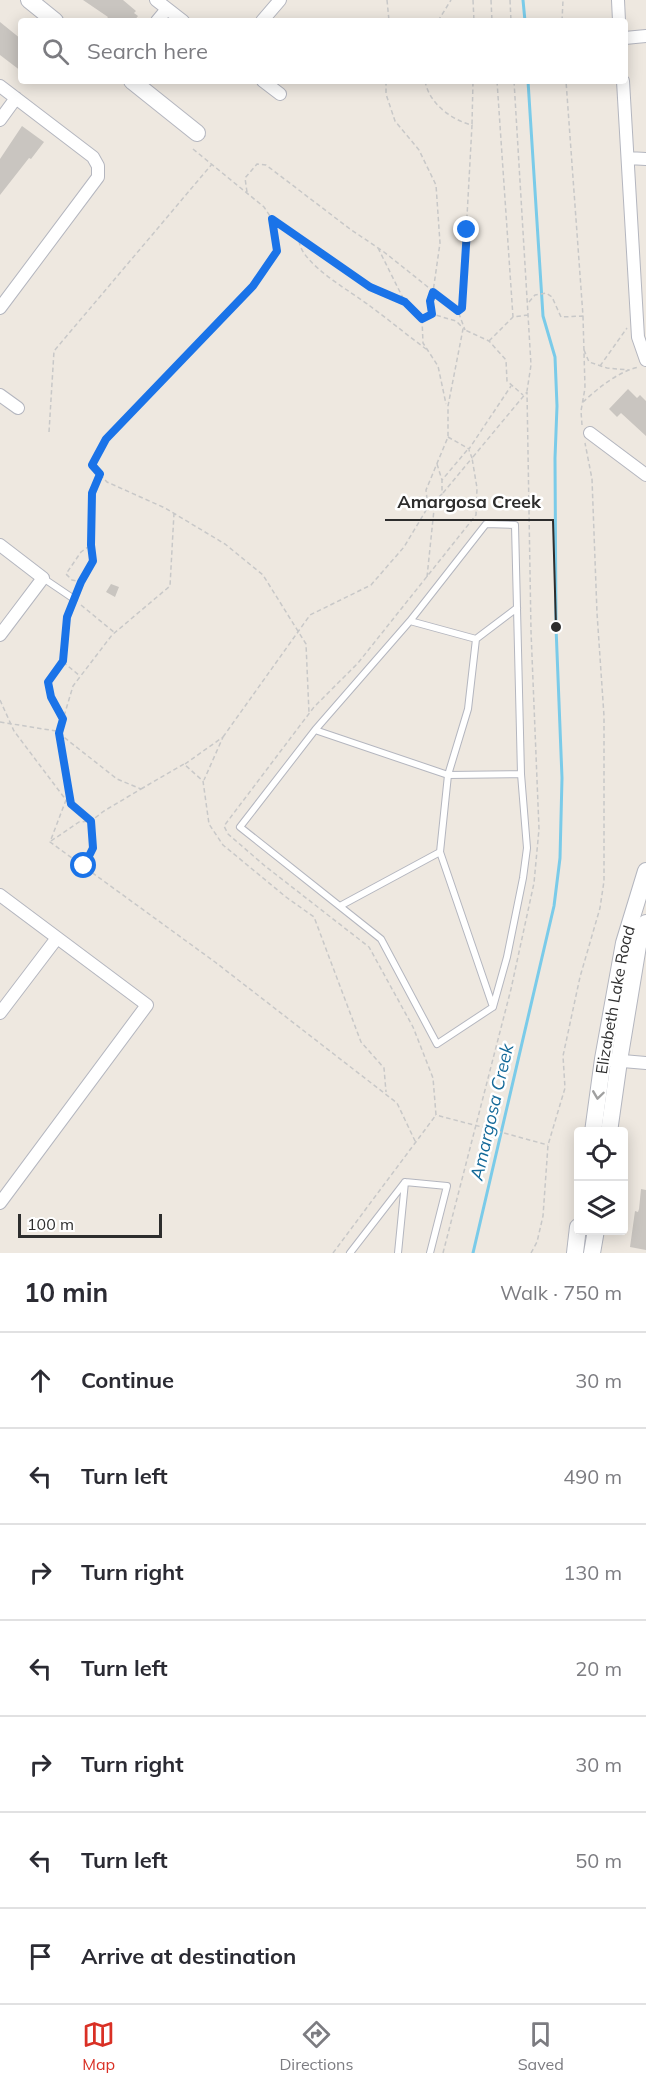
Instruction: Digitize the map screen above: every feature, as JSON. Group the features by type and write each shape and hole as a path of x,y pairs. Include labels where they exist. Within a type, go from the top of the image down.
{"main road":[{"path":"29,0 51,18"},
{"path":"135,84 195,141"},
{"name":"Elizabeth Lake Road","path":"609,1127 611,1060 624,943 646,871"},
{"name":"Elizabeth Lake Road","path":"594,1127 638,946 646,923"},
{"path":"575,1253 578,1235"},
{"path":"592,1253 595,1235"}],"street":[{"path":"156,0 179,18"},
{"path":"265,18 280,0"},
{"path":"618,0 619,18"},
{"path":"160,18 167,9"},
{"path":"628,38 646,36"},
{"path":"267,84 280,94"},
{"path":"623,84 640,280 638,337 646,360"},
{"path":"0,86 93,157 98,166 98,177 0,308"},
{"path":"0,120 16,98"},
{"path":"628,158 646,159"},
{"path":"0,395 18,408"},
{"path":"587,435 646,475"},
{"path":"0,545 44,578 0,635"},
{"path":"0,895 147,1005 0,1203"},
{"path":"0,1013 57,938"},
{"path":"611,1060 646,1063"}],"lane":[{"path":"486,524 515,525 517,608 521,774 526,848 523,878 507,957 493,1007 437,1044 381,939 240,827 315,730 410,621 486,524"},
{"path":"44,578 74,599"},
{"path":"493,1007 440,852 448,776 468,709 476,639 517,608"},
{"path":"410,621 476,639"},
{"path":"315,730 448,776 521,774"},
{"path":"340,906 440,852"},
{"path":"350,1253 405,1182"},
{"path":"398,1253 405,1182"},
{"path":"405,1182 447,1186 430,1253"}],"path":[{"path":"387,0 389,18"},
{"path":"440,18 450,0"},
{"path":"473,0 474,18"},
{"path":"491,0 492,18"},
{"path":"510,0 511,18"},
{"path":"562,18 563,0"},
{"path":"386,84 386,94 395,121 419,150 436,185 440,243 430,301 432,314"},
{"path":"425,84 438,106 460,122 472,125"},
{"path":"458,311 462,308 473,84"},
{"path":"497,84 513,317"},
{"path":"514,84 529,315 531,365 527,392"},
{"path":"531,1253 537,1242 543,1216 548,1145 563,1101 564,1049 580,977 600,908 604,881 604,716 597,612 593,490 587,435 582,427 581,411 585,388 583,315 566,84"},
{"path":"195,141 212,164 264,207 272,219 370,287 405,302"},
{"path":"49,432 54,351 212,164"},
{"path":"247,193 245,178 256,164 266,165 350,230 377,247 458,311 464,329 447,406 448,437 426,490 428,507"},
{"path":"272,219 277,251 253,286 106,439 92,465 107,482 174,513 225,544 263,575 306,644 309,714"},
{"path":"299,239 300,249 326,276 427,349"},
{"path":"377,247 405,302 422,319 423,343 438,366 447,406"},
{"path":"528,303 536,295 546,293 552,297 561,317 583,315"},
{"path":"422,319 432,314 456,321 464,329 489,341 506,360 507,381 524,396"},
{"path":"489,341 513,317 529,315"},
{"path":"600,366 624,329 637,321"},
{"path":"583,349 589,362 600,366 630,370"},
{"path":"582,402 595,391 630,370 646,366"},
{"path":"442,480 469,449 512,385"},
{"path":"443,1253 511,988 534,883 539,829 530,621 529,429"},
{"path":"386,1094 384,1068 361,1042 314,917 286,897 224,845 209,824 203,781 223,737 310,615 371,585 404,547 428,507 472,458 469,449 448,437"},
{"path":"437,462 442,480 442,494"},
{"path":"63,719 51,697 48,682 63,661 67,617 81,582 93,561 92,493 100,474"},
{"path":"427,578 435,500"},
{"path":"71,804 59,733 73,686 115,633 170,586 174,513"},
{"path":"81,582 72,580 66,574 81,552 91,545"},
{"path":"74,599 115,633"},
{"path":"63,661 80,676"},
{"path":"0,700 14,731 66,800 91,821 93,848 84,866"},
{"path":"0,722 56,731 117,779 141,789"},
{"path":"50,842 79,822 91,821 184,764 223,737"},
{"path":"184,764 203,781"},
{"path":"50,842 66,800"},
{"path":"50,842 214,962 397,1103 416,1143"},
{"path":"333,1253 436,1115"},
{"path":"444,1117 548,1145"}],"building":[{"path":"83,0 123,0 136,11 134,13 138,16 136,18 108,17"},
{"path":"0,22 18,37 18,69 0,55"},
{"path":"22,126 44,142 0,195 0,159"},
{"path":"628,389 637,398 640,395 646,401 646,436 621,413 617,417 609,409"},
{"path":"111,584 119,587 115,597 106,592"},
{"path":"641,1189 646,1190 646,1250 630,1247"}],"waterway":[{"name":"Amargosa Creek","path":"523,0 525,18"},
{"name":"Amargosa Creek","path":"473,1253 554,906 560,858 562,778 556,627 557,406 555,357 543,316 528,84"}],"place":[{"name":"Amargosa Creek","path":"556,627"}],"route":[{"path":"84,866 93,848 91,821 71,804 59,733 63,719 51,697 48,682 63,661 67,617 81,582 93,561 92,493 100,474 92,465 106,439 253,286 277,251 272,219 370,287 405,302 422,319 432,314 430,301 433,292 458,311 462,308 467,230"}]}
